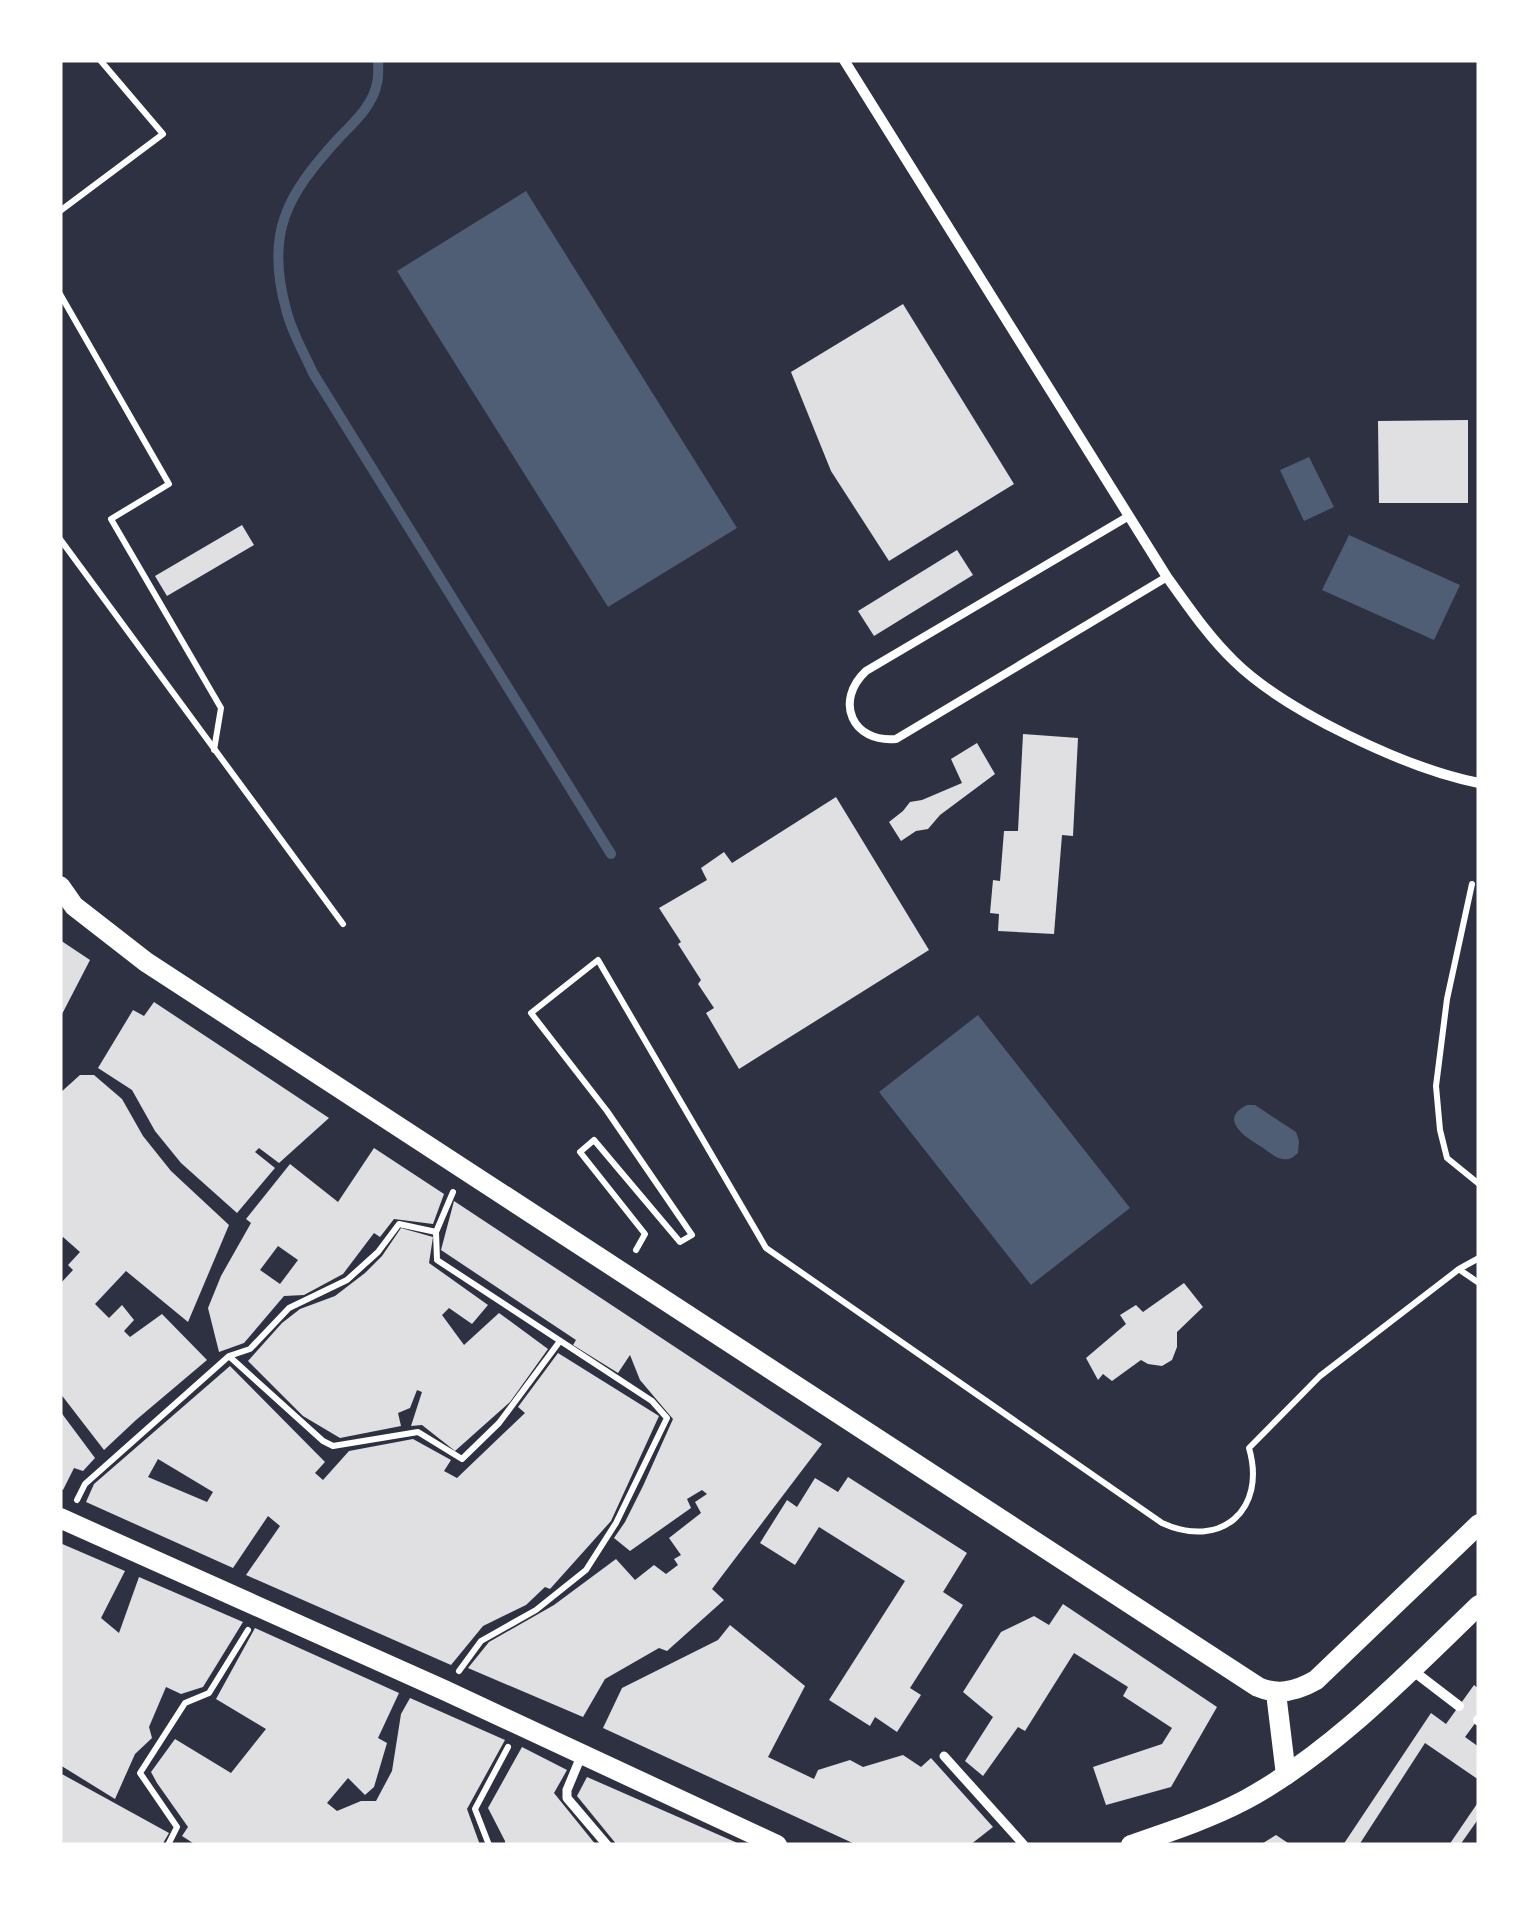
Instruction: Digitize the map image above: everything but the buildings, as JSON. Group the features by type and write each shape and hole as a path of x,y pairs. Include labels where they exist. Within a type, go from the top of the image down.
{"main road":[{"path":"60,886 74,906 146,962 1258,1687 1276,1693 1300,1688 1324,1674 1479,1524"},
{"path":"63,1519 777,1845"},
{"path":"1131,1845 1243,1802 1286,1776 1372,1708 1479,1605"},
{"path":"1276,1693 1286,1776"}],"street":[{"path":"844,60 1167,577 1206,632 1236,664 1303,712 1371,746 1479,783"},
{"path":"1412,1670 1459,1706"},
{"path":"582,1754 567,1790 568,1798 607,1845"},
{"path":"944,1756 1024,1845"}],"lane":[{"path":"1129,516 866,671 849,700 854,722 872,737 896,739 1167,577"}],"path":[{"path":"60,210 163,134 100,60"},
{"path":"60,294 169,484 111,519 221,708 214,750"},
{"path":"60,539 343,924"},
{"path":"1472,884 1447,999 1436,1086 1447,1158 1479,1184"},
{"path":"623,1273 645,1234 580,1152 594,1140 680,1242 692,1235 607,1111 531,1013 598,960 766,1248 1162,1523 1179,1531 1198,1533 1233,1519 1246,1506 1253,1487 1254,1467 1249,1448 1320,1376 1477,1259"},
{"path":"444,1690 482,1641 536,1610 586,1570 616,1523 667,1418 652,1401 438,1260 436,1232 463,1168"},
{"path":"63,1519 85,1484 229,1356 250,1349 289,1308 347,1280 378,1252 399,1224 436,1232"},
{"path":"1459,1269 1479,1282"},
{"path":"229,1356 323,1441 334,1446 418,1432 462,1459 499,1424 560,1341"},
{"path":"168,1845 177,1827 140,1773 185,1703 209,1693 262,1608"},
{"path":"489,1845 475,1809 519,1725"}],"water":[{"path":"526,191 737,528 608,607 397,271"},
{"path":"1309,457 1334,507 1304,521 1280,470"},
{"path":"1349,535 1460,585 1434,640 1322,590"},
{"path":"978,1015 1130,1208 1031,1285 879,1092"},
{"path":"1247,1105 1255,1105 1296,1132 1298,1153 1289,1159 1279,1158 1242,1133 1234,1122 1235,1116"}],"waterway":[{"path":"378,60 378,80 371,99 305,179 285,217 278,258 288,317 313,373 611,854"}]}
